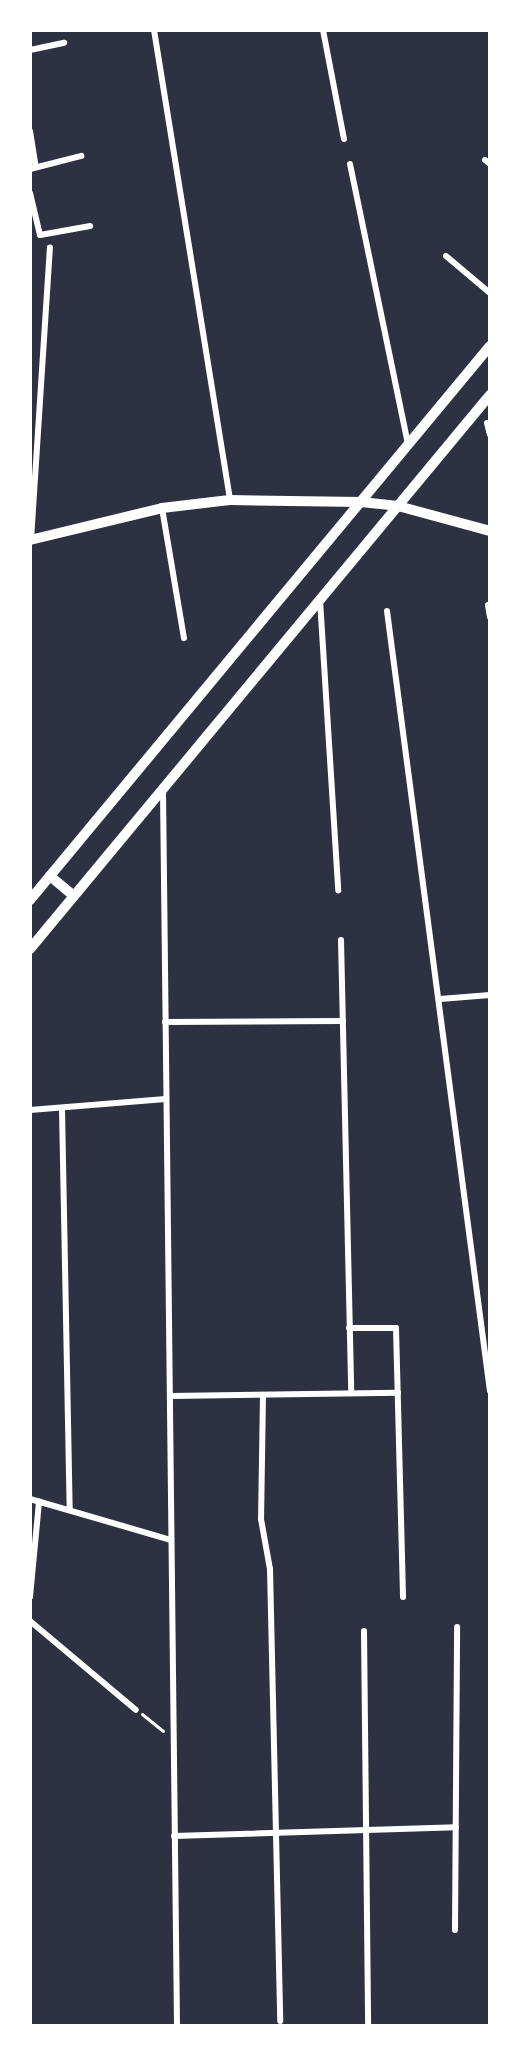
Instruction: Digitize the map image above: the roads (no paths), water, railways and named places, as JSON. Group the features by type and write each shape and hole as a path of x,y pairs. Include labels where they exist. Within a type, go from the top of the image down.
{"street":[{"path":"154,30 230,500"},
{"path":"323,30 344,139"},
{"path":"30,50 64,44"},
{"path":"30,131 33,168 81,156"},
{"path":"350,164 408,445"},
{"path":"30,193 40,235 90,226"},
{"path":"50,248 30,540 162,508 230,500 361,501 398,506 490,531"},
{"path":"446,256 490,292"},
{"path":"30,900 490,346"},
{"path":"30,949 490,395"},
{"path":"487,423 490,435"},
{"path":"162,508 184,638"},
{"path":"320,600 338,890"},
{"path":"488,605 490,617"},
{"path":"387,611 490,1391"},
{"path":"163,789 177,2026"},
{"path":"50,876 74,896"},
{"path":"341,940 351,1393"},
{"path":"440,999 490,995"},
{"path":"165,1022 343,1021"},
{"path":"30,1110 166,1099"},
{"path":"62,1109 70,1509"},
{"path":"349,1329 396,1328 404,1597"},
{"path":"170,1396 398,1393"},
{"path":"263,1395 261,1519 270,1569 280,2021"},
{"path":"30,1499 171,1540"},
{"path":"30,1597 39,1501"},
{"path":"30,1621 136,1710"},
{"path":"455,1930 457,1627"},
{"path":"364,1631 368,2025"},
{"path":"174,1836 456,1827"}]}
